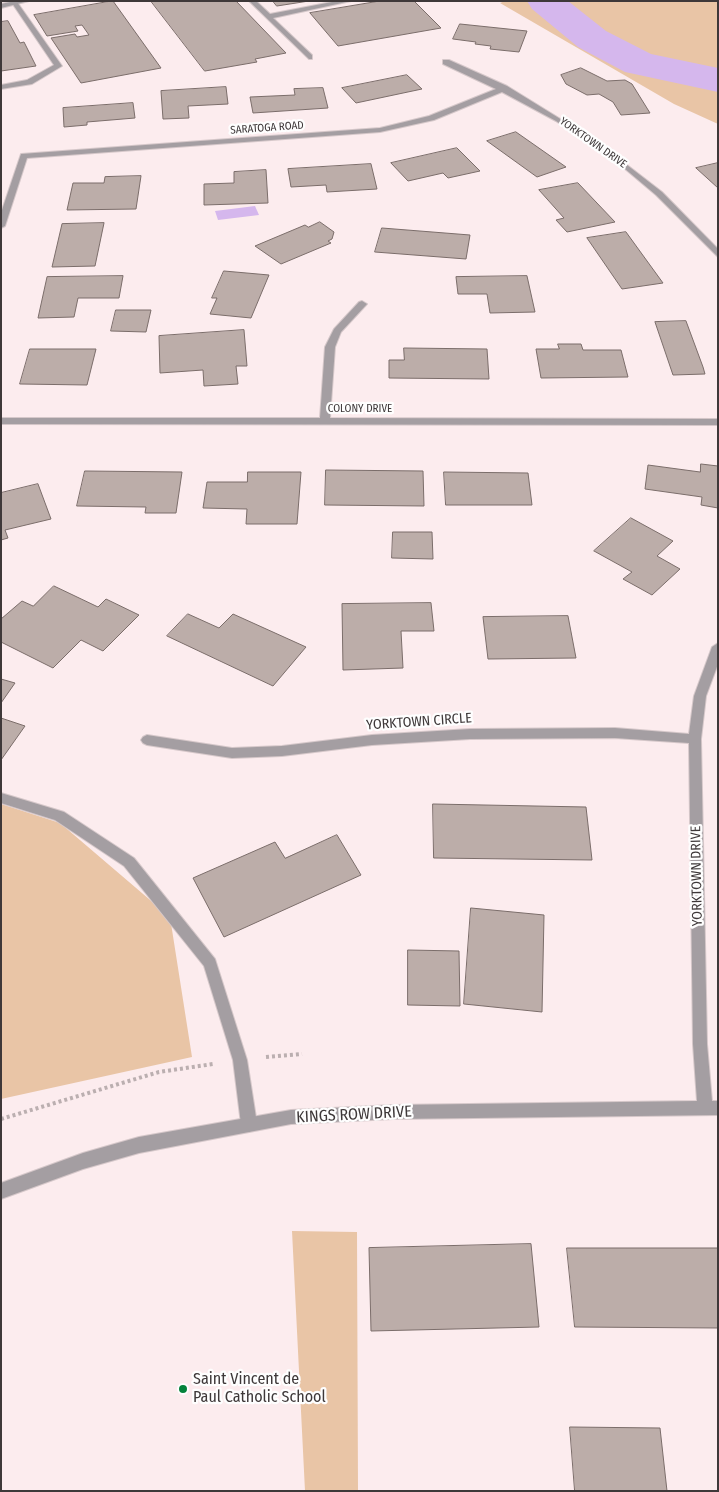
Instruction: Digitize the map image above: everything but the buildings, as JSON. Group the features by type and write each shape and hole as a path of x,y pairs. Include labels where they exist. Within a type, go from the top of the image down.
{"street":[{"path":"1,6 26,1"},
{"path":"252,1 310,57"},
{"path":"267,17 348,1"},
{"path":"1,87 29,82 58,66 15,3"},
{"name":"YORKTOWN DRIVE","path":"446,62 504,88 589,137 621,160 677,210 718,254"},
{"name":"SARATOGA ROAD","path":"1,226 24,156 380,130 431,118 504,88"},
{"path":"325,422 330,346 337,331 362,304"},
{"name":"COLONY DRIVE","path":"1,421 718,422"},
{"name":"YORKTOWN DRIVE","path":"711,1108 700,1044 695,739 700,696 718,646"},
{"name":"YORKTOWN CIRCLE","path":"147,740 232,753 282,750 372,740 470,734 615,733 695,739"},
{"path":"1,798 59,816 130,862 210,962 240,1060 249,1124"},
{"name":"KINGS ROW DRIVE","path":"1,1191 83,1161 139,1145 249,1124 333,1114 711,1108"}],"path":[{"path":"1,1119 159,1072 240,1060 302,1054"}],"shaded area":[{"path":"505,1 718,1 718,124 674,104 500,3"},
{"path":"255,206 259,215 218,220 215,211"},
{"path":"1,804 60,823 170,917 192,1057 1,1099"},
{"path":"292,1231 357,1232 358,1491 305,1491"}],"waterway":[{"path":"545,1 592,39 639,64 718,80"}],"place":[{"name":"Saint Vincent de Paul Catholic School","path":"183,1389"}]}
